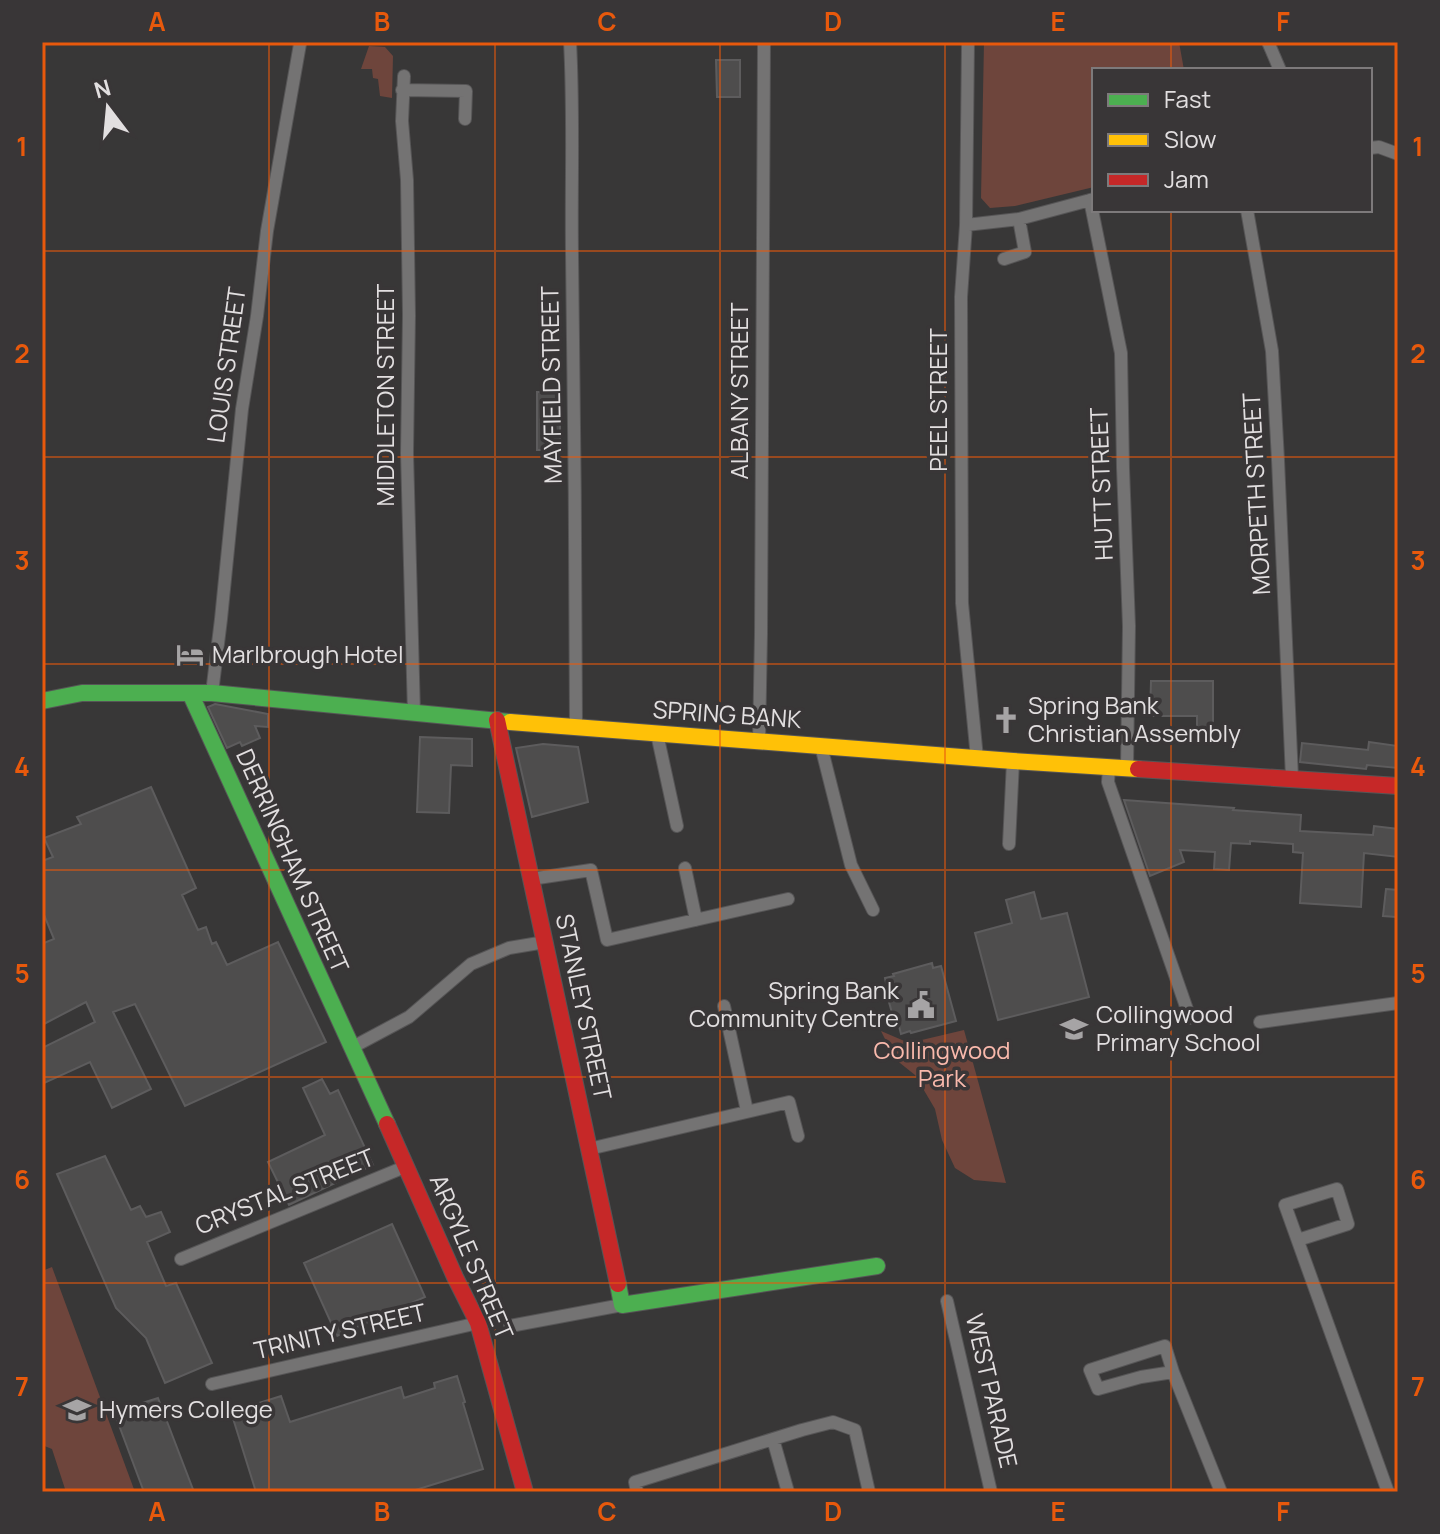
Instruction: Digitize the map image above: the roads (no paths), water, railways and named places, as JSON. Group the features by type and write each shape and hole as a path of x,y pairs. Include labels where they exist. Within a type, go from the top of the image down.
{"street":[{"name":"MAYFIELD STREET","path":"570,42 573,90 576,727"},
{"name":"ALBANY STREET","path":"759,741 764,42"},
{"name":"PEEL STREET","path":"968,42 966,225 961,297 962,603 977,758"},
{"path":"1268,42 1279,68"},
{"name":"LOUIS STREET","path":"212,693 242,409 267,231 299,43"},
{"name":"MIDDLETON STREET","path":"404,76 402,121 409,315 407,453 414,714"},
{"path":"402,90 466,91 465,119"},
{"path":"1372,148 1398,154"},
{"path":"966,225 1019,219 1092,200"},
{"name":"HUTT STREET","path":"1094,212 1121,353 1129,626 1127,769"},
{"name":"MORPETH STREET","path":"1247,212 1272,351 1292,778"},
{"path":"1004,259 1025,252 1019,219"},
{"name":"SPRING BANK","path":"45,698 82,693 212,693 657,734 1398,786"},
{"name":"DERRINGHAM STREET","path":"190,693 351,1048"},
{"name":"STANLEY STREET","path":"497,720 622,1305"},
{"path":"657,734 677,826"},
{"path":"821,746 851,865 873,910"},
{"path":"1009,844 1013,761"},
{"path":"1109,768 1108,782 1190,1018"},
{"path":"685,868 696,920"},
{"path":"531,879 591,870 607,940 788,899"},
{"path":"351,1048 409,1017 471,964 509,948 545,942"},
{"path":"1260,1022 1398,1003"},
{"path":"724,1006 747,1111"},
{"name":"ARGYLE STREET","path":"351,1048 478,1323 525,1492"},
{"path":"589,1149 789,1102 798,1136"},
{"name":"CRYSTAL STREET","path":"181,1259 407,1166"},
{"path":"1298,1240 1348,1224 1337,1189 1285,1205 1388,1492"},
{"path":"510,1326 622,1305 877,1266"},
{"name":"WEST PARADE","path":"947,1301 991,1492"},
{"name":"TRINITY STREET","path":"212,1384 478,1323"},
{"path":"1173,1372 1098,1389 1090,1370 1165,1346 1221,1492"},
{"path":"637,1492 635,1482 833,1422 855,1430 869,1492"},
{"path":"773,1439 788,1492"}],"place":[{"name":"Marlbrough Hotel","path":"190,655"},
{"name":"Spring Bank Christian Assembly","path":"1006,720"},
{"name":"Spring Bank Community Centre","path":"921,1005"},
{"name":"Collingwood Primary School","path":"1074,1029"},
{"name":"Hymers College","path":"77,1410"}],"park label":[{"name":"Collingwood Park","path":"942,1065"}]}
